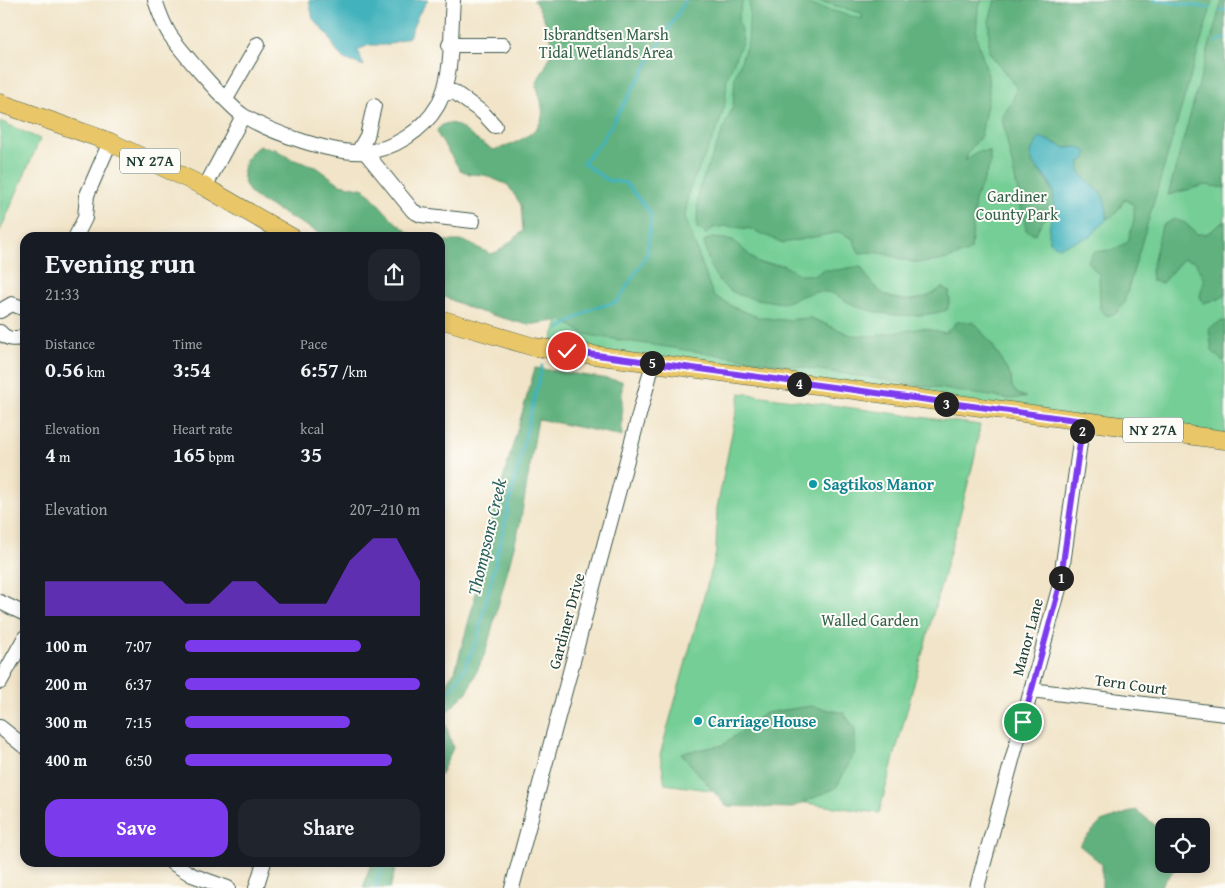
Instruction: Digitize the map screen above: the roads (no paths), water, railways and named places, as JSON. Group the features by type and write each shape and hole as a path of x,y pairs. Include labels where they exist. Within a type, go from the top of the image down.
{"main road":[{"name":"NY 27A","path":"0,103 110,142 205,187 283,232"},
{"name":"NY 27A","path":"445,320 534,347 1225,440"}],"street":[{"path":"156,0 159,14 170,35 243,116 310,143 362,152 390,146 417,129 437,106 443,94 450,45 453,0"},
{"path":"226,99 258,44"},
{"path":"450,45 503,45"},
{"path":"443,94 454,92 482,113 495,126"},
{"path":"362,152 368,136 374,106"},
{"path":"205,187 243,116"},
{"path":"78,232 85,218 87,195 110,142"},
{"path":"362,152 413,211 421,215 473,221"},
{"path":"0,310 12,304 20,307"},
{"path":"0,332 8,339 20,337"},
{"name":"Gardiner Drive","path":"512,888 653,363"},
{"name":"Manor Lane","path":"977,888 1060,585 1083,421"},
{"path":"0,602 20,612"},
{"path":"0,682 20,645"},
{"name":"Tern Court","path":"1031,690 1225,714"},
{"path":"0,727 20,743"},
{"path":"178,867 192,876 228,888"},
{"path":"256,888 262,867"}],"water":[{"path":"309,0 428,0 418,15 409,37 387,45 369,45 358,50 364,66 344,59 337,52 328,35 313,19"},
{"path":"1040,137 1066,148 1079,147 1087,152 1086,159 1080,161 1079,172 1103,196 1107,219 1090,237 1058,247 1050,242 1049,229 1054,195 1050,183 1034,164 1030,153"}],"waterway":[{"name":"Thompsons Creek","path":"559,329 591,309 617,302 647,255 651,214 626,183 607,180 583,163 601,142 686,0"},
{"path":"1154,0 1210,8"},
{"path":"1216,42 1225,38"},
{"name":"Thompsons Creek","path":"445,698 462,673 477,640 542,366"},
{"name":"Thompsons Creek","path":"375,888 382,867"}],"place":[{"name":"Sagtikos Manor","path":"813,484"},
{"name":"Carriage House","path":"698,721"}],"park label":[{"name":"Isbrandtsen Marsh Tidal Wetlands Area","path":"606,43"},
{"name":"Gardiner County Park","path":"1017,205"},
{"name":"Walled Garden","path":"870,620"}]}
